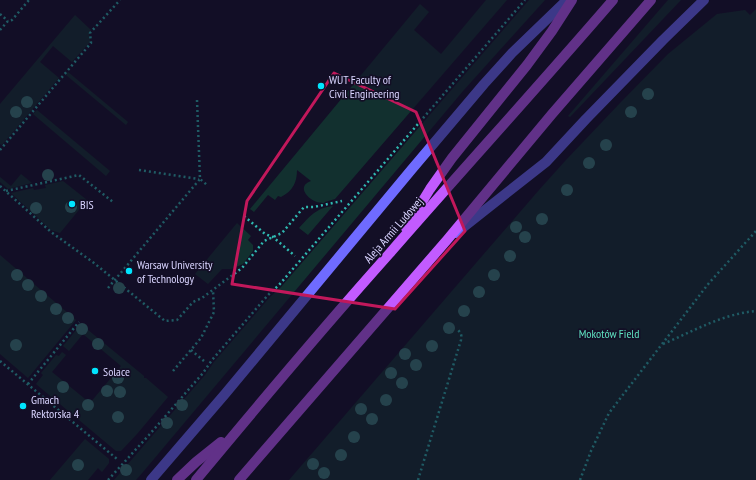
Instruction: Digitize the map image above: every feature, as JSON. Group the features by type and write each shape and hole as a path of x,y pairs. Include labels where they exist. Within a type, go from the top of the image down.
{"main road":[{"path":"151,480 225,394 484,84 512,53 567,0"},
{"path":"388,255 430,189 452,158 527,65 552,31 572,0"},
{"name":"Aleja Armii Ludowej","path":"196,480 388,255 613,0"},
{"path":"239,480 447,240 552,114 650,0"},
{"path":"447,240 546,162 662,40 704,0"},
{"path":"177,480 196,462 239,428"}],"path":[{"path":"0,30 8,21 12,20 28,0"},
{"path":"0,150 82,55 91,43 90,33 107,17 120,0"},
{"path":"108,480 193,385 212,360 268,295 279,285 525,0"},
{"path":"0,14 8,21"},
{"path":"108,288 200,179 198,100"},
{"path":"139,170 200,179 207,185"},
{"path":"5,191 79,175 113,202"},
{"path":"0,186 51,232 94,263 165,321 177,320 193,302 202,298 242,268 264,242 282,233 304,207 314,207 342,201"},
{"path":"244,216 265,234 273,238 295,256"},
{"path":"580,480 591,450 609,413 709,283 756,231"},
{"path":"173,372 201,338 214,312 212,290"},
{"path":"662,345 714,321 735,314 756,311"},
{"path":"28,384 79,322"},
{"path":"418,480 461,340 461,332 457,329"},
{"path":"191,350 204,361"},
{"path":"0,361 117,459"}],"highlighted area":[{"path":"334,73 416,112 465,231 395,309 232,284 247,201"}],"green space":[{"path":"486,0 507,0 335,199 324,203 319,203 306,195 304,187 311,181 297,170 294,186 289,192 281,197 278,196 275,200 268,195 254,212 250,209 420,4 429,12 414,30 441,54"},
{"path":"529,0 545,0 463,91 143,472 136,480 114,480 270,297 281,287"},
{"path":"668,0 681,0 570,117 568,116"},
{"name":"Mokotów Field","path":"756,9 756,480 289,480 539,190 668,54 717,14 745,10 750,15"},
{"path":"75,15 91,30 89,33 90,42 72,62 53,46 40,62 59,78 2,145 0,144 0,104"},
{"path":"68,72 128,122 126,125 66,75"},
{"path":"37,110 110,171 106,176 33,114"},
{"path":"21,174 32,183 8,189 0,182 0,177 11,186"},
{"path":"63,181 87,200 60,233 51,230 11,193 33,188 34,190 46,188 45,185"},
{"path":"333,206 308,235 299,228 310,216 322,209"},
{"path":"237,223 251,236 248,240 253,245 253,251 243,264 231,269 222,269 208,284 195,274"},
{"path":"0,255 76,320 28,378 0,354"},
{"path":"82,325 168,397 121,451 116,451 36,384 43,375 41,373 56,355 59,356 62,352 66,355 52,372 90,403 121,366 83,334 69,351 63,346"},
{"path":"85,439 109,459 109,463 102,472 98,468 88,480 50,480"}],"place":[{"name":"WUT Faculty of Civil Engineering","path":"321,86"},
{"name":"BIS","path":"72,204"},
{"name":"Warsaw University of Technology","path":"129,271"},
{"name":"Solace","path":"95,371"},
{"name":"Gmach Rektorska 4","path":"23,406"}]}
